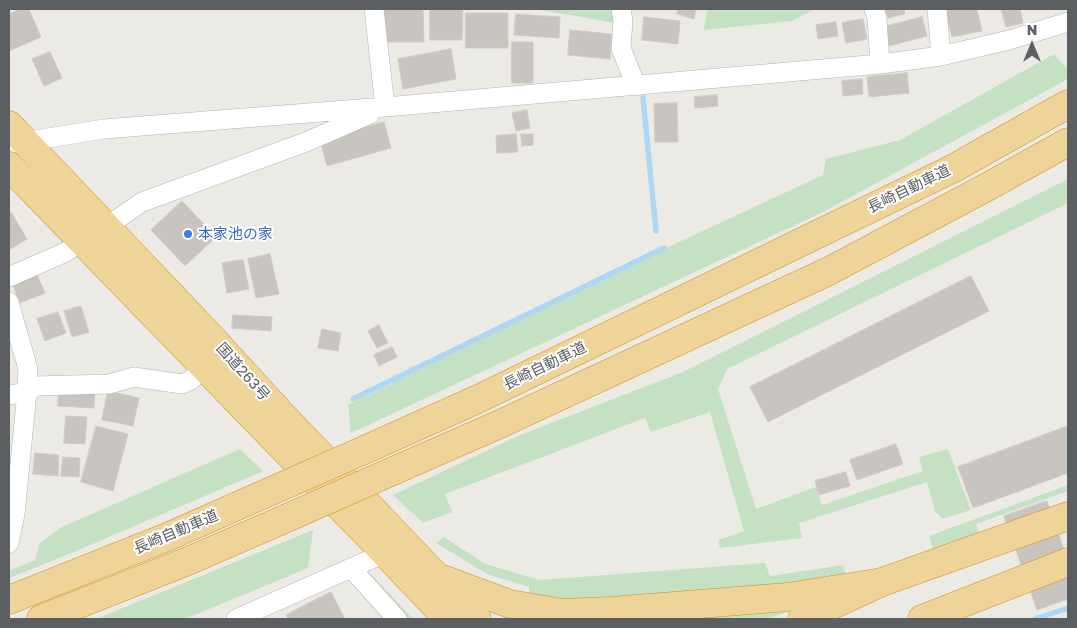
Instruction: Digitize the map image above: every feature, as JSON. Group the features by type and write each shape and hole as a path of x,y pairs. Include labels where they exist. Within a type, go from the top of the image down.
{"highway":[{"path":"954,168 1068,98"},
{"name":"長崎自動車道","path":"9,600 166,537 478,399 954,168 1068,104"},
{"name":"国道263号","path":"14,137 106,226 477,619"},
{"name":"長崎自動車道","path":"41,619 188,562 509,420 820,275 1068,142"},
{"path":"989,186 1068,161"},
{"name":"国道263号","path":"9,166 448,619"},
{"path":"802,619 882,582 1068,516"},
{"path":"922,619 1068,562"},
{"path":"438,578 510,604 562,613 607,615 788,597 882,582"}],"street":[{"path":"374,9 385,107"},
{"path":"621,9 623,21 621,48 636,86"},
{"path":"874,9 877,18 880,64"},
{"path":"937,9 941,56"},
{"path":"14,137 880,64 941,56 1008,40 1068,22"},
{"path":"106,226 142,202 306,142 385,107"},
{"path":"9,276 66,252 82,241"},
{"path":"9,302 28,369 15,514 9,544"},
{"path":"9,395 27,392 36,386 108,384 134,377 182,384 191,380 204,366"},
{"path":"236,619 385,552"},
{"path":"351,568 397,619"}],"green space":[{"path":"535,9 612,9 615,23"},
{"path":"707,9 815,9 792,21 704,30"},
{"path":"1054,54 1068,70 1068,79 823,212 351,433 348,405 681,241 823,175 826,159 900,140"},
{"path":"1068,179 1068,203 727,369 718,389 756,509 816,487 822,505 923,471 919,457 948,449 971,510 942,519 935,511 927,482 799,523 802,538 720,548 718,540 744,531 710,412 651,432 645,418 445,494 452,512 423,523 393,495 520,435 683,372"},
{"path":"240,449 263,471 9,578 9,571 35,560 40,543 62,527"},
{"path":"1068,485 1068,491 976,524 979,533 933,549 929,536"},
{"path":"313,530 308,568 185,619 96,619"},
{"path":"444,537 485,564 540,580 765,563 770,576 843,565 846,574 747,590 571,603 529,596 529,587 487,574 436,543"},
{"path":"371,574 413,619 402,619 371,583"},
{"path":"802,606 768,619 665,619"}],"building":[{"path":"21,9 29,9 41,37 9,51 9,14"},
{"path":"423,9 424,42 380,42 380,10"},
{"path":"430,9 463,9 462,40 430,40"},
{"path":"678,9 696,9 694,19 677,14"},
{"path":"885,9 904,9 905,14 888,18"},
{"path":"977,9 982,31 952,37 945,10"},
{"path":"1020,9 1023,23 1006,27 1001,10"},
{"path":"466,13 508,13 508,48 466,48"},
{"path":"516,14 560,17 559,38 514,35"},
{"path":"644,17 680,21 678,44 642,40"},
{"path":"922,17 927,36 889,46 884,27"},
{"path":"863,19 867,39 846,43 842,23"},
{"path":"836,22 838,36 818,39 816,25"},
{"path":"570,30 612,34 610,59 568,55"},
{"path":"512,42 533,42 533,83 512,83"},
{"path":"451,49 456,79 403,89 398,59"},
{"path":"50,52 62,78 44,86 32,59"},
{"path":"907,73 909,93 869,97 867,77"},
{"path":"862,79 863,94 843,96 842,81"},
{"path":"717,95 718,106 695,108 694,97"},
{"path":"677,103 678,142 655,142 654,104"},
{"path":"527,110 530,128 516,131 512,113"},
{"path":"384,122 391,148 327,166 320,140"},
{"path":"516,134 518,152 497,153 496,136"},
{"path":"521,134 533,134 533,145 522,146"},
{"path":"182,201 216,237 185,266 151,230"},
{"path":"11,212 27,239 9,250 9,214"},
{"path":"270,254 279,294 256,298 248,259"},
{"path":"243,260 249,289 227,293 222,263"},
{"path":"35,270 45,293 20,303 11,280"},
{"path":"971,276 989,311 768,422 750,387"},
{"path":"81,306 89,332 72,337 64,311"},
{"path":"58,312 66,333 45,341 37,319"},
{"path":"233,315 272,317 271,331 232,328"},
{"path":"379,325 388,343 377,348 368,331"},
{"path":"322,329 341,333 338,351 318,348"},
{"path":"392,347 397,357 379,366 374,355"},
{"path":"59,387 95,390 94,408 58,406"},
{"path":"108,391 139,398 133,426 102,420"},
{"path":"66,416 87,417 85,444 64,443"},
{"path":"96,426 128,434 113,491 81,482"},
{"path":"1068,426 1068,473 973,508 958,467"},
{"path":"896,444 903,464 857,480 850,460"},
{"path":"35,453 59,455 58,476 33,474"},
{"path":"63,457 80,458 79,477 61,476"},
{"path":"846,472 850,486 819,495 815,481"},
{"path":"1047,501 1068,561 1068,599 1037,610 1004,516"},
{"path":"331,592 345,619 288,619 286,615"}],"waterway":[{"path":"643,98 656,231"},
{"path":"353,399 664,248"},
{"path":"1035,619 1068,608"}],"place":[{"name":"本家池の家","path":"188,234"}]}
